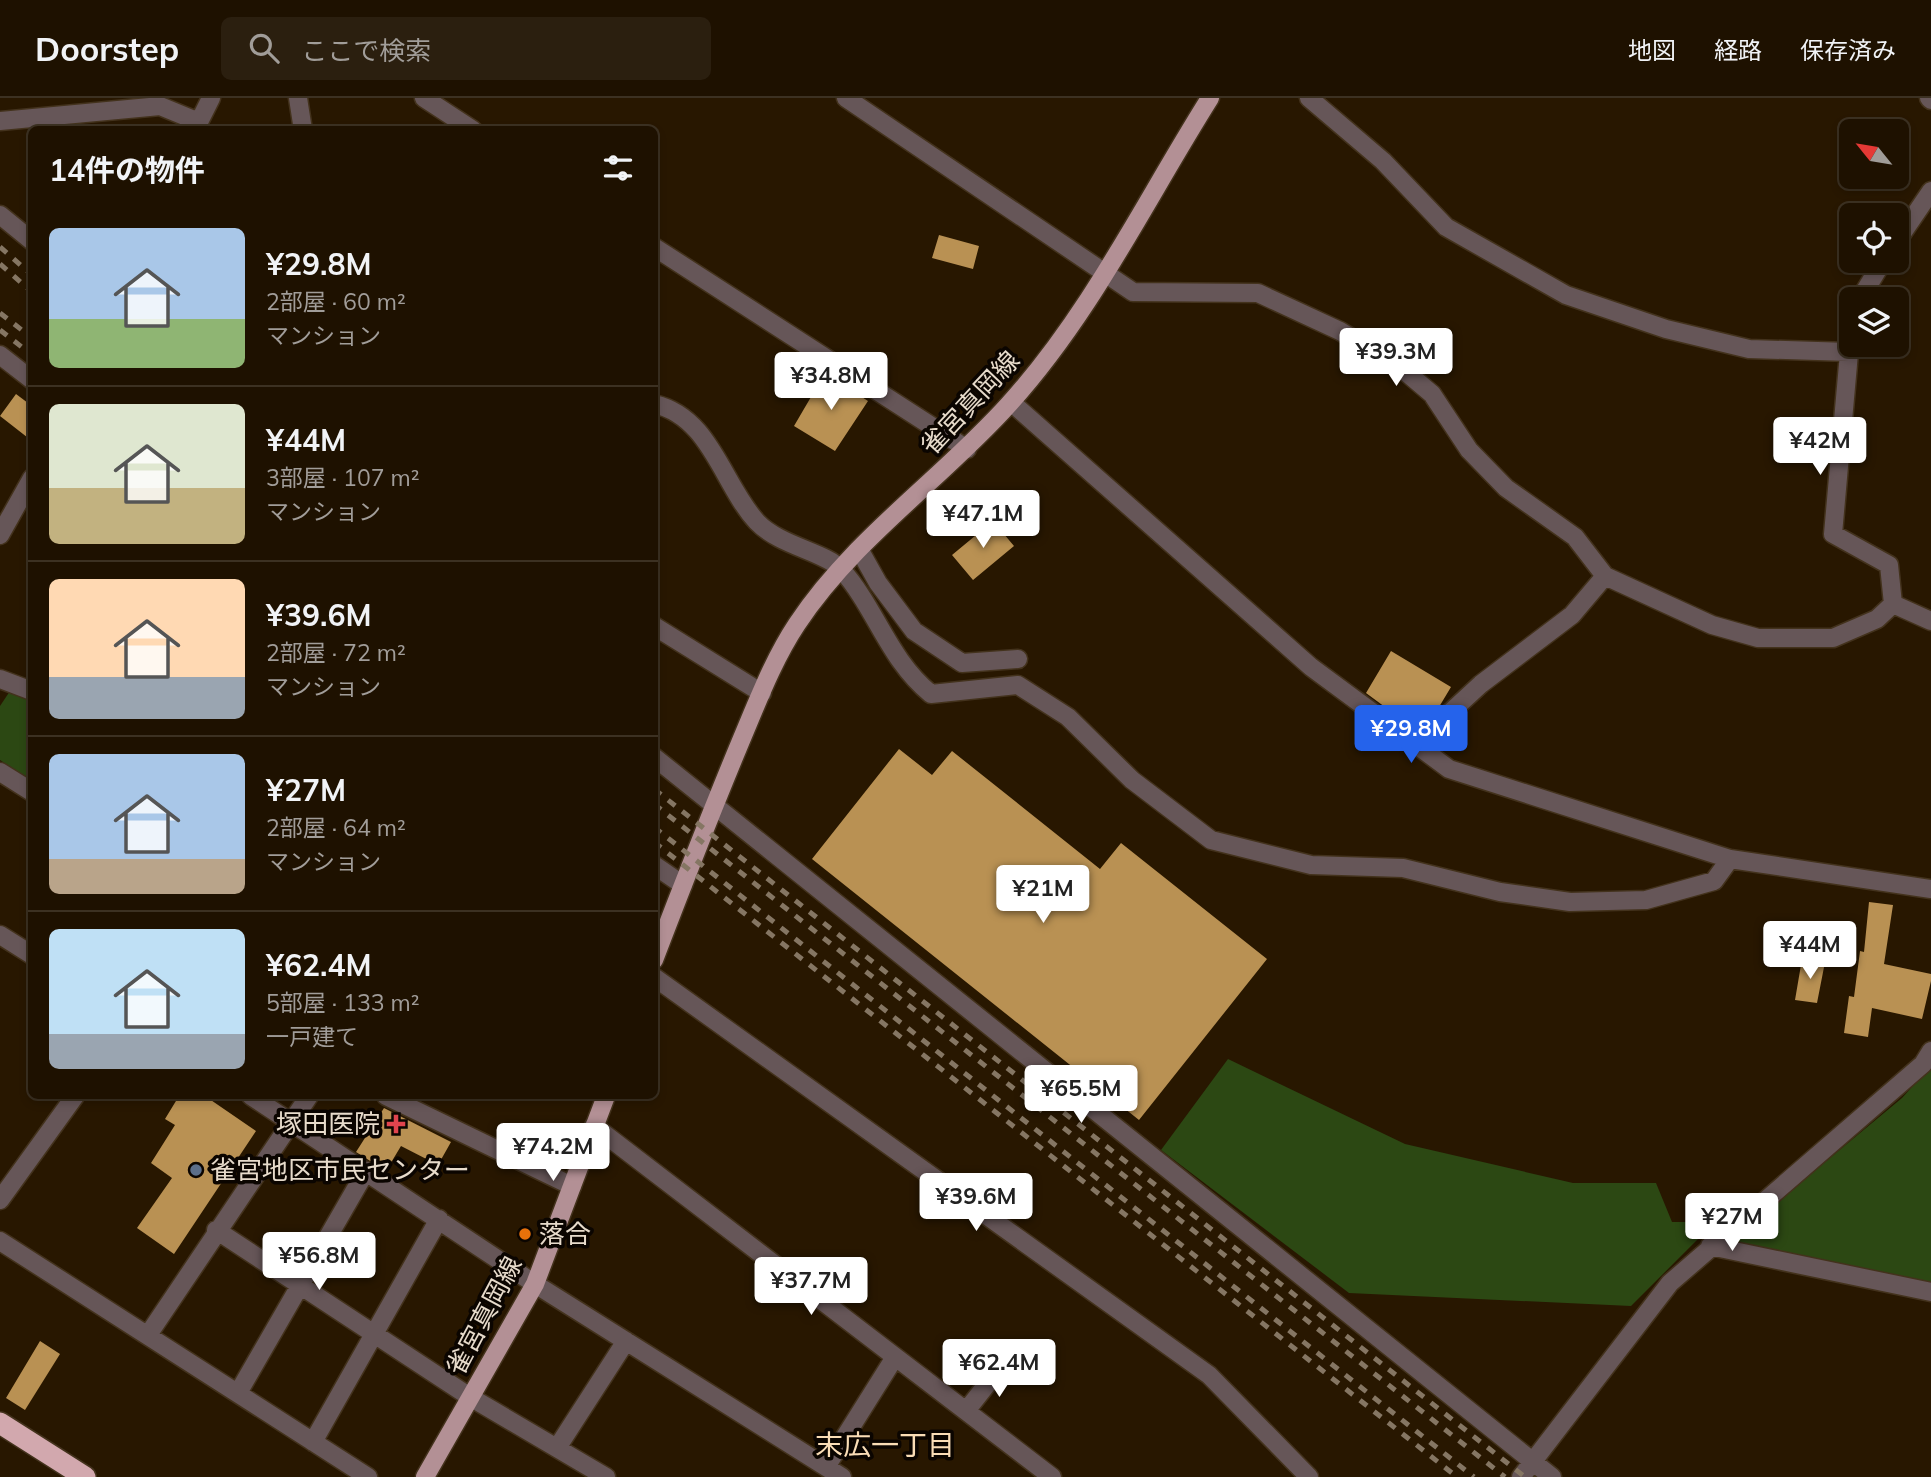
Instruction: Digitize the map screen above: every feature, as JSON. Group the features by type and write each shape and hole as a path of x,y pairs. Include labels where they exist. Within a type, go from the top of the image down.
{"highway":[{"path":"0,1423 85,1477"}],"main road":[{"name":"雀宮真岡線","path":"658,950 761,693 796,626 839,567 967,449 1043,363 1107,272 1210,98"},
{"name":"雀宮真岡線","path":"425,1477 535,1284 605,1099"}],"street":[{"path":"0,121 160,106 197,126 211,98"},
{"path":"298,98 302,126"},
{"path":"424,98 467,126"},
{"path":"846,98 1133,292 1258,293 1340,331 1400,367 1432,394 1469,450 1506,488 1575,537 1605,576 1712,625 1758,638 1833,638 1877,619 1893,604"},
{"path":"1309,98 1383,161 1446,227 1566,295 1666,329 1749,349 1839,352"},
{"path":"1909,223 1931,191"},
{"path":"0,215 28,238"},
{"path":"658,250 967,449"},
{"path":"0,355 28,377"},
{"path":"1849,357 1833,534 1889,565 1893,604"},
{"path":"1011,402 1311,667 1449,769 1730,859 1931,889"},
{"path":"658,405 669,408 701,434 757,521 777,538 839,567 910,677 931,694 1018,685 1068,717 1132,780 1212,840 1311,866 1403,868 1500,892 1570,902 1646,900 1714,881 1730,859"},
{"path":"0,535 28,485"},
{"path":"859,549 878,583 914,631 962,663 1018,659"},
{"path":"1415,745 1481,684 1572,615 1605,576"},
{"path":"1893,604 1931,621"},
{"path":"658,629 761,693"},
{"path":"0,679 28,689"},
{"path":"658,760 1552,1477"},
{"path":"0,772 28,790"},
{"path":"658,867 683,886"},
{"path":"0,935 28,952"},
{"path":"658,980 1209,1375 1309,1477"},
{"path":"1521,1477 1670,1283 1923,1064 1931,1051"},
{"path":"0,1200 73,1099"},
{"path":"256,1099 535,1284 842,1477"},
{"path":"148,1335 216,1230 307,1099"},
{"path":"392,1099 572,1186"},
{"path":"594,1126 966,1411 1045,1475"},
{"path":"238,1394 366,1171"},
{"path":"313,1442 439,1219"},
{"path":"216,1230 470,1397 606,1477"},
{"path":"0,1241 368,1477"},
{"path":"1710,1246 1931,1292"},
{"path":"557,1448 626,1341"},
{"path":"826,1467 895,1357"},
{"path":"966,1411 1003,1364"}],"green space":[{"path":"12,688 28,698 28,779 0,760 0,706"},
{"path":"1228,1059 1405,1144 1573,1183 1656,1183 1672,1222 1715,1222 1631,1306 1349,1293 1161,1150"},
{"path":"1931,1066 1931,1283 1729,1242 1902,1098"}],"building":[{"path":"939,235 979,246 973,269 932,258"},
{"path":"825,373 868,401 835,451 794,426"},
{"path":"16,394 28,403 28,438 0,416"},
{"path":"993,521 1014,546 973,580 952,555"},
{"path":"1391,651 1451,687 1439,707 1429,717 1417,710 1408,724 1366,693"},
{"path":"899,749 932,775 952,751 1100,869 1121,843 1267,959 1139,1120 812,859"},
{"path":"1869,902 1893,905 1884,964 1931,974 1931,981 1922,1019 1872,1008 1868,1037 1844,1033 1849,996 1854,997 1860,951 1864,952"},
{"path":"1802,959 1825,962 1817,1003 1795,1000"},
{"name":"雀宮地区市民センター","path":"177,1099 209,1099 256,1131 174,1254 137,1228 172,1178 151,1163 175,1125 165,1119"},
{"name":"塚田医院","path":"384,1108 451,1142 438,1165 401,1146 386,1171 356,1152"},
{"path":"40,1341 60,1354 25,1410 6,1398"}],"railway":[{"path":"0,247 28,272"},
{"path":"0,264 28,288"},
{"path":"0,313 28,335"},
{"path":"0,330 28,352"},
{"path":"658,792 1525,1477"},
{"path":"658,807 1505,1477"},
{"path":"658,830 1474,1477"},
{"path":"658,845 1457,1477"}],"place":[{"name":"塚田医院","path":"396,1124"},
{"name":"雀宮地区市民センター","path":"196,1170"},
{"name":"落合","path":"525,1234"}],"district":[{"name":"末広一丁目","path":"885,1445"}]}
